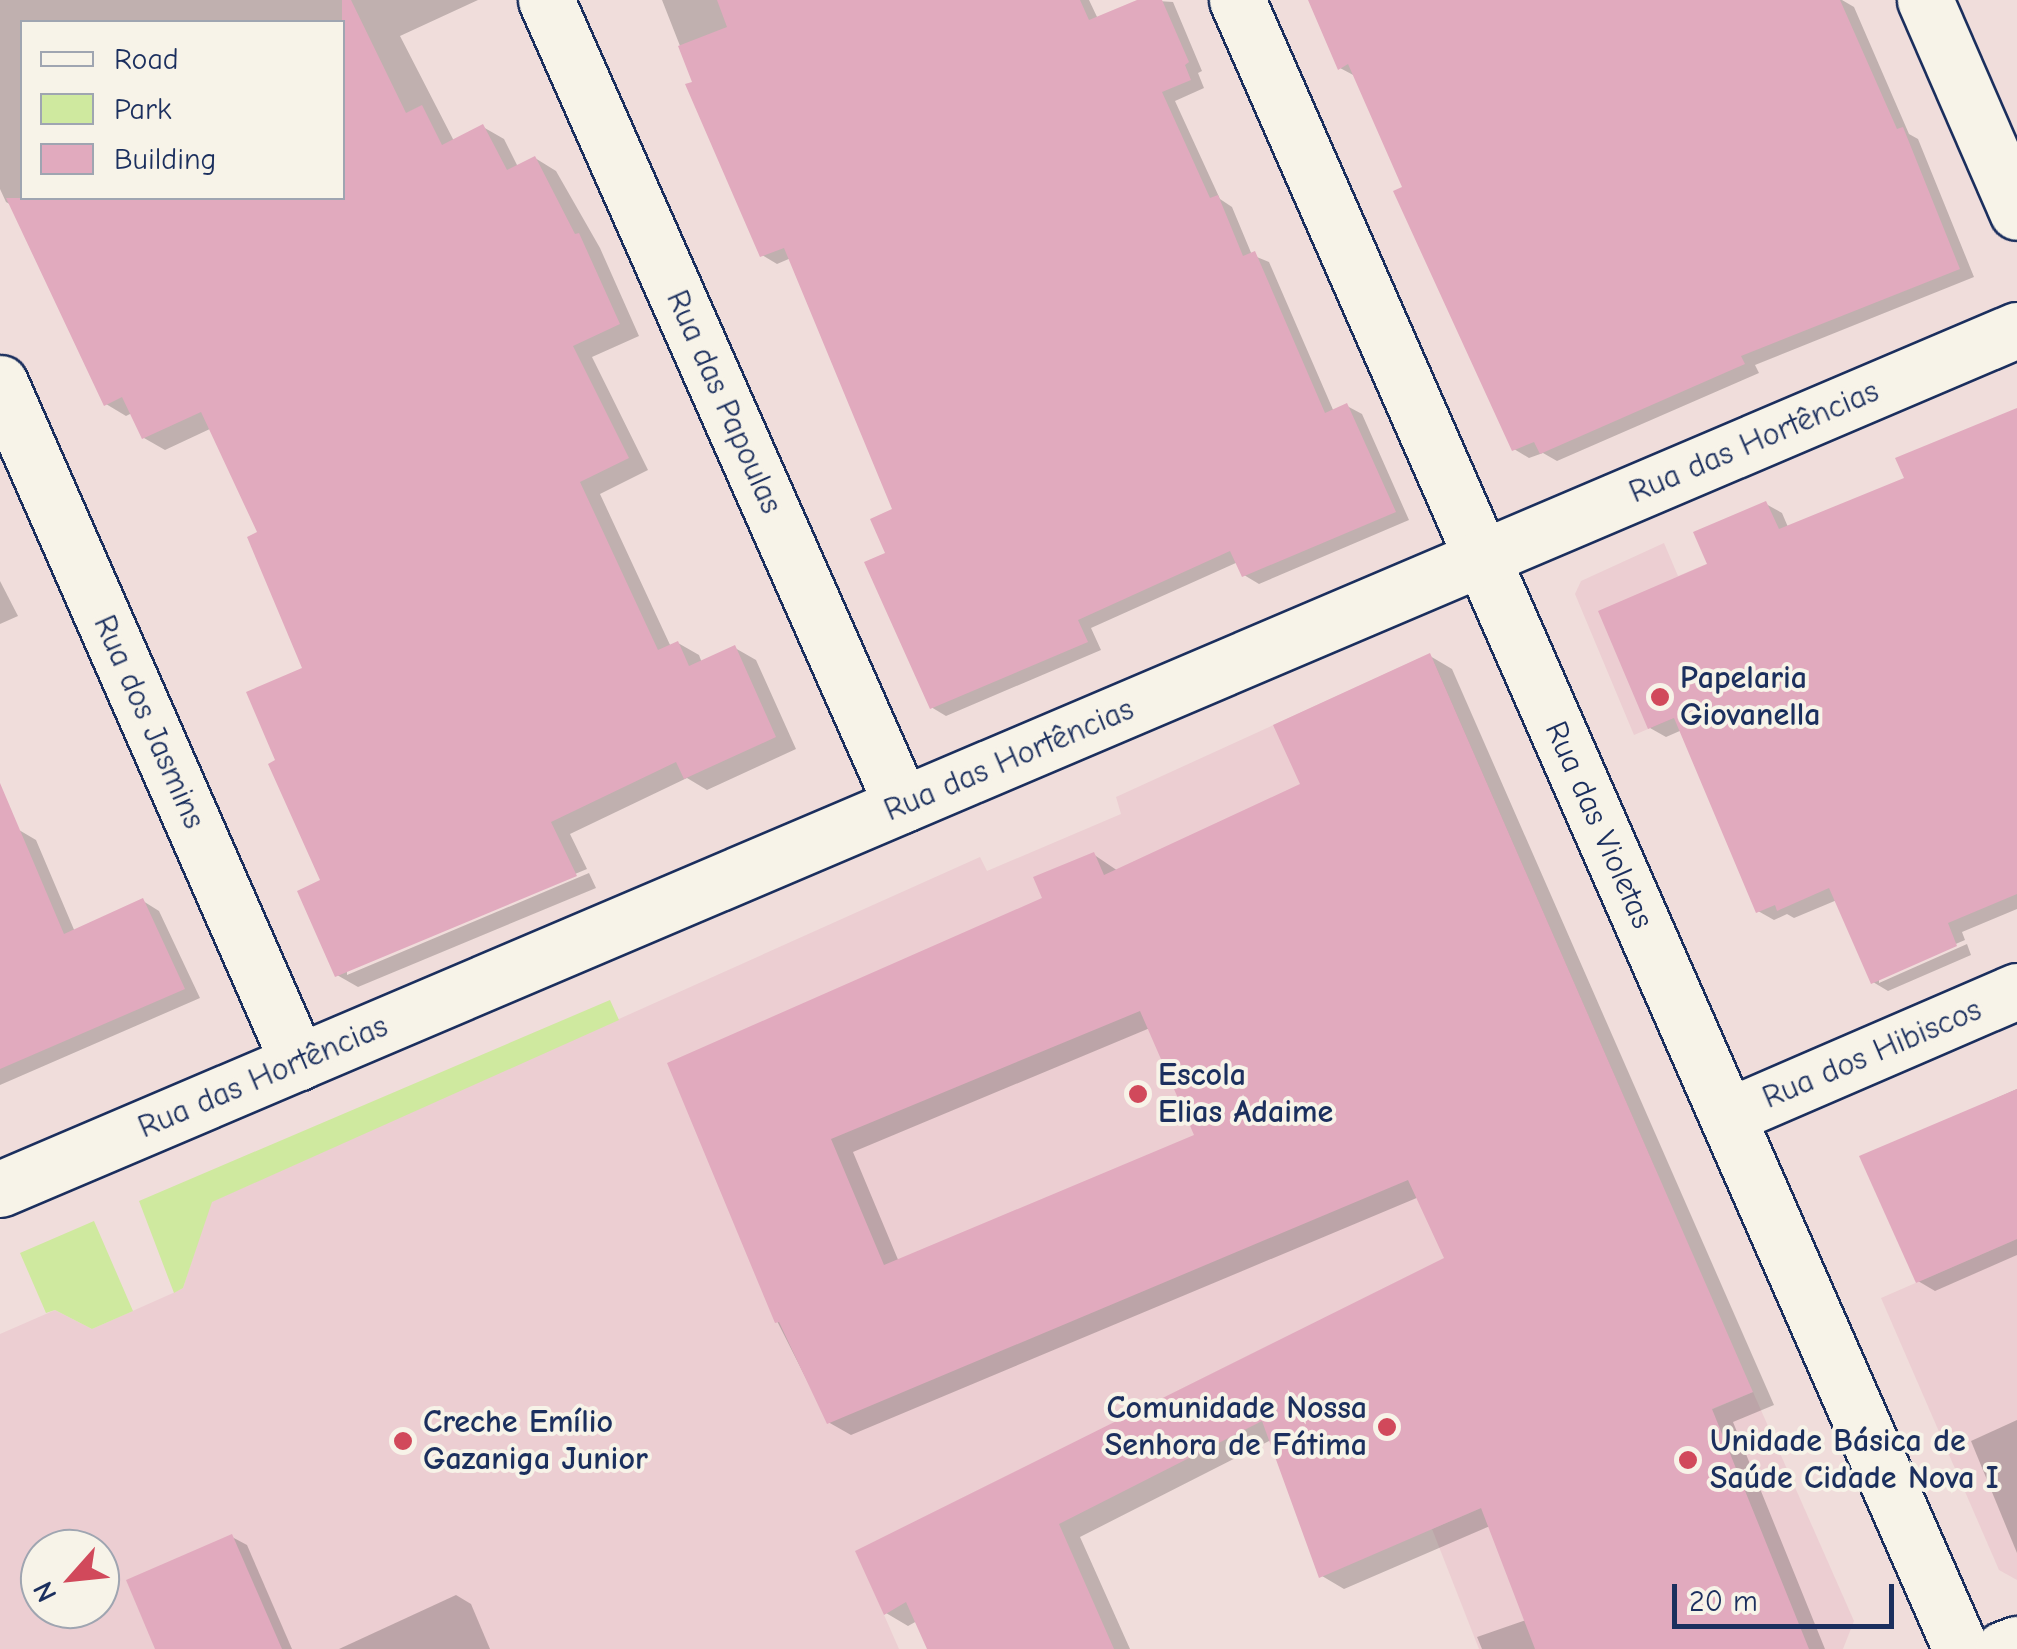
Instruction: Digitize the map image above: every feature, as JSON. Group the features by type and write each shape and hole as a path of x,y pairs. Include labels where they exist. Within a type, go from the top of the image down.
{"street":[{"name":"Rua das Papoulas","path":"546,0 902,805"},
{"name":"Rua das Violetas","path":"1236,0 1961,1649"},
{"path":"1925,0 2017,212"},
{"name":"Rua das Hortências","path":"0,1188 2017,330"},
{"name":"Rua dos Jasmins","path":"0,383 298,1062"},
{"name":"Rua dos Hibiscos","path":"1728,1116 2017,992"},
{"path":"2003,1649 2017,1644"}],"shaded area":[{"path":"1664,543 1678,576 1711,562 1763,680 1634,735 1575,594 1581,581"},
{"path":"1420,658 1434,662 1655,1168 1411,1275 856,1551 899,1649 0,1649 0,1334 55,1310 92,1329 173,1293 183,1288 211,1202 980,857 987,871 1121,814 1116,797"},
{"path":"2017,1239 2017,1580 1999,1570 1881,1298"},
{"name":"Unidade Básica de Saúde Cidade Nova I","path":"1753,1392 1854,1621 1843,1649 1479,1649 1432,1529"}],"green space":[{"path":"610,1000 619,1020 212,1202 183,1288 174,1293 139,1201"},
{"path":"94,1221 133,1311 92,1329 55,1310 46,1313 20,1253"}],"building":[{"path":"342,0 351,0 406,113 422,105 442,145 483,124 507,170 535,156 575,234 579,233 620,324 573,346 629,458 580,482 658,650 678,641 689,666 735,645 776,737 684,779 676,762 551,822 577,876 335,977 297,891 320,880 268,764 275,760 246,692 302,668 247,537 257,532 201,412 142,439 122,397 104,406 6,198 345,200"},
{"path":"717,0 1080,0 1089,20 1137,0 1162,0 1189,62 1185,65 1191,80 1162,92 1210,198 1218,195 1243,256 1255,251 1325,413 1347,403 1396,512 1242,577 1230,551 1078,620 1088,642 930,709 864,562 885,553 870,519 892,509 784,248 760,257 685,84 692,82 678,46 727,27"},
{"path":"1308,0 1840,0 1897,129 1903,127 1960,269 1741,356 1745,364 1540,454 1534,442 1512,451 1393,191 1402,187 1348,64 1338,70"},
{"path":"2017,408 2017,894 1948,923 1957,946 1871,984 1829,888 1777,911 1775,905 1756,913 1674,718 1648,729 1598,611 1707,564 1693,532 1766,501 1779,529 1904,478 1895,458"},
{"name":"Escola Elias Adaime","path":"1430,653 1753,1392 1712,1409 1809,1649 1535,1649 1481,1508 1319,1578 1262,1421 1059,1524 1114,1649 927,1649 906,1602 884,1615 855,1551 1444,1258 1408,1180 827,1424 779,1322 775,1323 667,1063 1042,898 1033,877 1094,852 1104,875 1300,784 1273,725","holes":["1140,1011 1194,1135 884,1265 831,1139"]},
{"path":"0,783 64,934 143,898 185,989 0,1069"},
{"path":"2017,1089 2017,1239 1916,1283 1859,1156"},
{"path":"232,1534 282,1649 155,1649 126,1580"}],"place":[{"name":"Papelaria Giovanella","path":"1660,697"},
{"name":"Escola Elias Adaime","path":"1138,1094"},
{"name":"Comunidade Nossa Senhora de Fátima","path":"1387,1427"},
{"name":"Creche Emílio Gazaniga Junior","path":"403,1441"},
{"name":"Unidade Básica de Saúde Cidade Nova I","path":"1688,1460"}]}
